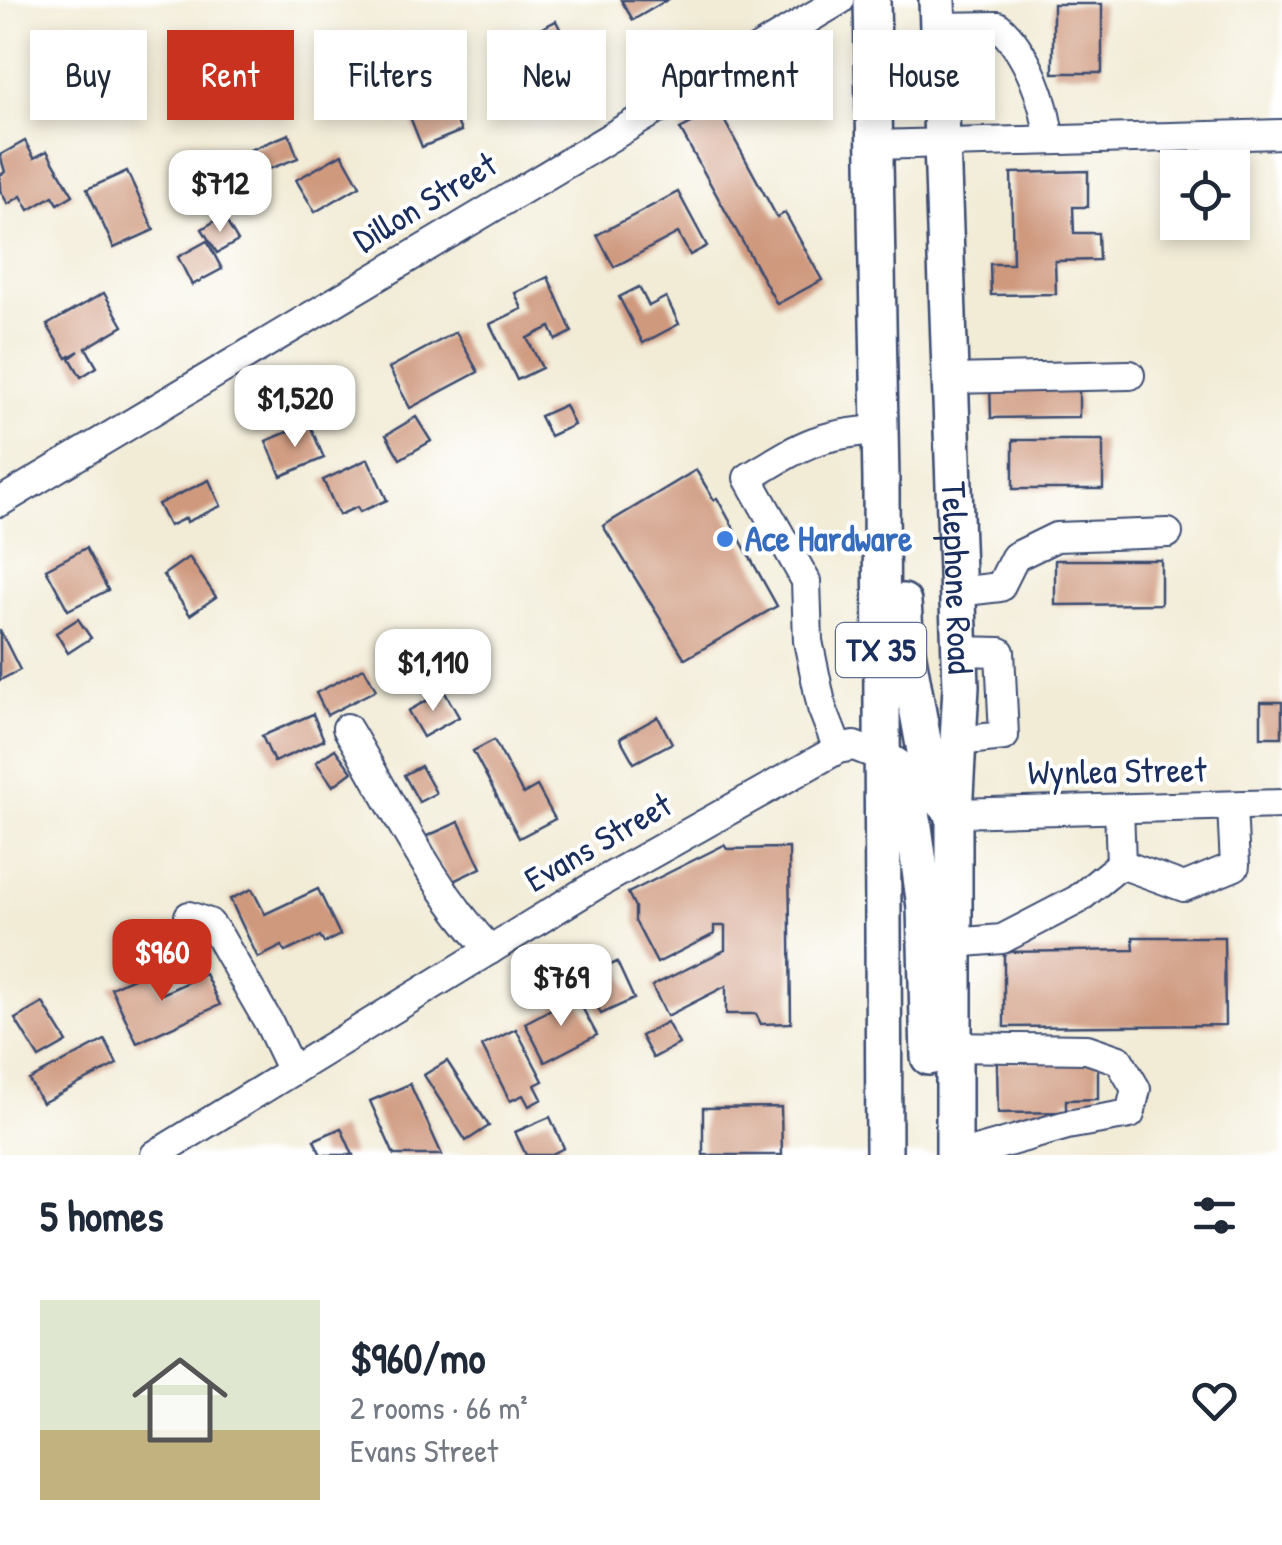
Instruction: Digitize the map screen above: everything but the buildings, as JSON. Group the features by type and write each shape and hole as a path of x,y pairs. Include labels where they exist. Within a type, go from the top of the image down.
{"main road":[{"name":"Telephone Road","path":"872,0 881,481 884,1155"},
{"name":"Telephone Road","path":"937,14 960,650 954,813 953,1155"},
{"path":"881,481 897,504 906,646 932,790 954,813"},
{"path":"882,757 901,770 913,819 925,907 929,1056 953,1155"}],"street":[{"name":"Dillon Street","path":"0,502 831,2"},
{"path":"937,14 998,26 1014,40 1047,116 1049,140"},
{"path":"874,145 1282,134"},
{"path":"949,378 1130,376"},
{"path":"880,430 843,432 813,440 748,478 806,582 808,641 822,708 838,748 854,746 882,757"},
{"path":"957,592 1000,587 1014,557 1056,537 1168,533"},
{"path":"347,728 420,857 466,924 490,950"},
{"name":"Evans Street","path":"155,1155 594,886 838,748"},
{"name":"Wynlea Street","path":"954,813 1282,804"},
{"path":"1121,864 1184,887 1235,866 1232,806"},
{"path":"1119,808 1121,864"},
{"path":"953,943 1002,939 1077,900 1121,864"},
{"path":"189,916 209,923 219,936 292,1070"},
{"path":"952,1047 1087,1049 1118,1060 1136,1089 1130,1114 1067,1125 962,1155"}],"place":[{"name":"Ace Hardware","path":"725,539"}]}
